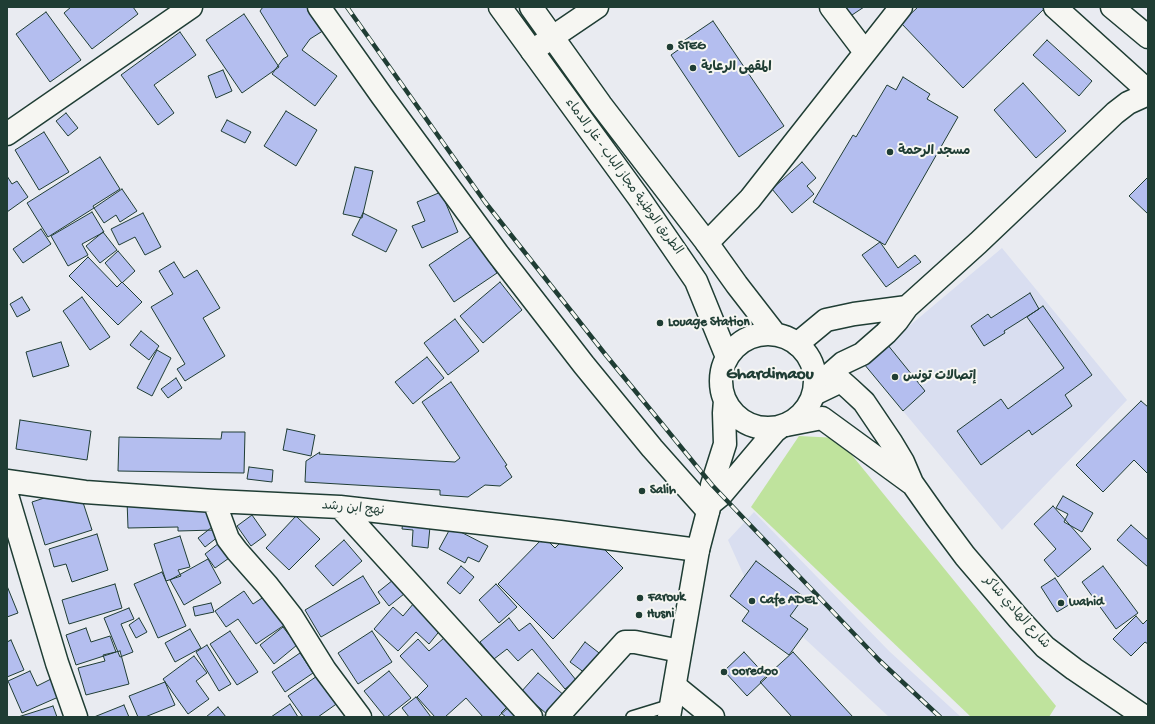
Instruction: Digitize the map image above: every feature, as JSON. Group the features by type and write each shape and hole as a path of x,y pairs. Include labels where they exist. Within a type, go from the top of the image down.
{"street":[{"path":"7,134 190,7"},
{"path":"319,7 382,96 508,266 584,365 652,448 709,507"},
{"name":"الطريق الوطنية مجاز الباب - غار الدماء","path":"500,7 639,198 696,280 727,357"},
{"name":"الطريق الوطنية مجاز الباب - غار الدماء","path":"531,7 601,105 775,334"},
{"path":"532,51 596,7"},
{"path":"831,7 865,52"},
{"path":"707,243 750,199 901,7"},
{"path":"814,391 843,363 862,354 873,344 897,321 907,307 978,243 1115,113 1148,92 1055,7"},
{"path":"1112,7 1148,37"},
{"path":"797,344 826,320 854,314 907,307"},
{"path":"709,507 775,431 798,418 808,408 814,391 815,376 812,364 806,353 797,344 783,336 775,334 756,336 740,343 727,357 722,371 721,386 724,407 725,444 712,485 709,507 698,550 672,702 713,717"},
{"name":"شارع الهادي شاكر","path":"814,391 841,381 864,402 891,442 912,483 965,556 1019,619 1045,647 1074,669 1145,717"},
{"path":"724,407 747,424 763,429 783,427"},
{"name":"شارع الهادي شاكر","path":"783,427 822,418 912,483"},
{"name":"نهج ابن رشد","path":"7,481 85,492 214,501 340,507 560,532 698,550"},
{"path":"7,495 57,663 76,717"},
{"path":"214,501 228,539 268,585 292,617 325,670 360,717"},
{"path":"340,507 531,717"},
{"path":"557,717 625,642 635,642 680,651"}],"lane":[{"path":"632,717 672,702"}],"shaded area":[{"path":"1002,248 1127,400 1002,530 864,364"},
{"path":"754,512 889,651 961,717 889,717 749,587 728,540"}],"green space":[{"path":"799,436 838,438 1056,706 1049,717 971,717 751,507"}],"building":[{"path":"71,7 133,7 138,14 92,49 64,13"},
{"path":"263,7 317,7 329,27 310,39 302,50 337,76 315,106 272,74 283,59 288,56 260,11"},
{"path":"843,7 864,7 849,17"},
{"path":"918,7 1045,8 963,88 901,23"},
{"path":"46,12 81,60 50,82 16,34"},
{"path":"244,14 279,67 242,93 206,40"},
{"path":"713,21 784,126 739,157 671,55 685,45 682,42"},
{"path":"180,32 196,55 154,85 174,113 158,125 121,75"},
{"path":"1047,40 1092,81 1079,96 1033,55"},
{"path":"223,70 232,91 216,98 208,76"},
{"name":"مسجد الرحمة","path":"903,77 930,94 927,99 958,117 885,245 813,202 853,135 856,137 887,85 896,90"},
{"path":"1023,83 1066,131 1036,158 994,110"},
{"path":"286,111 317,130 296,166 264,146"},
{"path":"66,113 78,128 68,136 56,121"},
{"path":"227,120 251,132 245,143 221,131"},
{"path":"44,132 69,172 39,190 15,150"},
{"path":"100,157 120,189 93,206 94,208 48,237 27,203"},
{"path":"802,162 816,178 807,186 814,194 792,213 772,189"},
{"path":"355,167 373,171 362,218 343,214"},
{"path":"7,176 12,184 17,181 28,197 7,212"},
{"path":"1148,177 1148,214 1129,196"},
{"path":"122,189 137,211 120,222 116,215 104,223 94,208"},
{"path":"441,192 458,232 422,248 412,226 425,221 417,202"},
{"path":"92,212 104,232 82,244 88,255 68,266 51,236"},
{"path":"143,213 161,247 145,255 135,237 119,245 111,229"},
{"path":"363,213 397,230 386,252 352,235"},
{"path":"41,229 51,244 23,263 13,249"},
{"path":"103,232 117,250 100,263 86,246"},
{"path":"472,236 497,273 454,302 429,265"},
{"path":"880,242 898,268 915,255 921,262 886,287 862,255"},
{"path":"118,251 135,271 122,283 105,263"},
{"path":"88,257 117,287 122,282 142,302 118,325 69,276"},
{"path":"174,262 184,278 197,270 220,308 203,318 225,356 185,381 177,369 185,364 151,307 173,294 159,271"},
{"path":"500,282 522,310 483,343 460,316"},
{"path":"1030,293 1039,309 1004,331 1005,333 984,346 971,326 988,314 991,318"},
{"path":"22,297 30,310 17,317 10,304"},
{"path":"82,297 110,337 90,350 63,311"},
{"path":"1043,306 1092,375 1065,395 1072,406 1032,435 1029,430 981,465 957,431 1001,399 1008,409 1064,368 1027,317"},
{"path":"455,319 479,351 448,375 424,343"},
{"path":"141,331 159,346 149,360 130,345"},
{"path":"61,342 69,366 33,377 26,352"},
{"name":"إتصالات تونس","path":"887,344 925,391 903,411 864,364"},
{"path":"157,350 171,358 152,396 137,388"},
{"path":"427,357 444,378 413,404 395,382"},
{"path":"176,378 182,388 168,398 161,389"},
{"path":"451,382 507,465 505,466 512,477 500,486 485,485 468,497 440,495 440,490 305,482 306,461 320,452 319,454 455,462 460,458 422,402"},
{"path":"1141,401 1148,407 1148,474 1134,460 1103,492 1076,465"},
{"path":"20,420 91,431 87,460 16,449"},
{"path":"287,429 315,435 311,456 283,450"},
{"path":"222,432 245,432 244,473 118,471 119,437 221,439"},
{"path":"249,467 273,470 272,482 247,479"},
{"path":"78,487 92,530 45,545 32,502"},
{"path":"1063,496 1093,513 1082,532 1064,522 1068,514 1056,508"},
{"path":"215,499 215,530 178,531 178,527 128,528 127,500"},
{"path":"1053,506 1091,549 1058,577 1044,560 1056,549 1034,524"},
{"path":"404,513 431,516 428,548 412,546 413,530 402,529"},
{"path":"252,515 266,535 251,546 237,526"},
{"path":"296,516 320,539 289,570 266,548"},
{"path":"216,524 223,533 205,547 198,538"},
{"path":"579,524 623,568 553,639 498,584 544,537 555,548"},
{"path":"1131,525 1148,540 1148,567 1117,540"},
{"path":"451,527 488,546 479,562 468,557 465,563 439,549"},
{"path":"97,534 108,570 72,582 66,564 54,567 49,549"},
{"path":"180,536 190,567 178,570 181,576 166,581 154,544"},
{"path":"228,536 239,551 215,568 205,554"},
{"path":"344,540 362,561 333,586 315,566"},
{"path":"208,559 221,583 184,605 170,580"},
{"path":"756,561 804,597 790,616 808,629 789,655 742,621 749,611 730,596"},
{"path":"461,566 474,577 460,594 447,583"},
{"path":"1103,566 1138,613 1116,629 1082,582"},
{"path":"162,572 186,626 158,638 134,584"},
{"path":"403,572 414,586 389,606 378,592"},
{"path":"363,576 380,603 321,637 305,610"},
{"path":"1055,578 1072,603 1057,612 1041,587"},
{"path":"115,584 122,608 69,624 62,600"},
{"path":"496,584 517,607 499,623 479,600"},
{"path":"7,586 18,613 7,617"},
{"path":"276,589 295,618 256,644 238,619 226,627 215,611 244,591 253,604"},
{"path":"211,603 214,612 195,616 193,607"},
{"path":"414,603 442,628 429,644 416,632 398,651 374,629 393,607 403,616"},
{"path":"129,608 134,619 121,624 133,652 120,657 104,618"},
{"path":"1136,616 1143,624 1148,619 1148,644 1145,642 1131,656 1113,639"},
{"path":"139,618 147,632 136,638 129,625"},
{"path":"509,618 519,631 530,623 576,680 565,689 532,649 518,661 507,649 494,659 480,642"},
{"path":"283,627 297,645 274,664 260,645"},
{"path":"86,628 91,642 110,636 116,652 76,665 66,635"},
{"path":"190,629 201,648 175,662 165,643"},
{"path":"230,631 258,672 237,685 210,644"},
{"path":"372,631 392,662 358,684 338,653"},
{"path":"444,638 510,706 498,717 483,717 466,698 445,717 435,717 417,697 428,686 400,656 418,639 429,651"},
{"path":"11,640 24,670 7,677 7,642"},
{"path":"585,642 603,656 589,676 570,662"},
{"path":"207,645 231,684 219,691 196,652"},
{"path":"120,651 129,684 86,695 78,668 105,661 103,655"},
{"path":"744,652 767,677 747,696 724,671"},
{"path":"793,652 853,717 792,717 760,682"},
{"path":"300,653 313,673 285,692 272,672"},
{"path":"194,656 207,673 196,681 209,699 188,714 163,679"},
{"path":"30,671 37,686 55,677 63,695 22,713 8,681"},
{"path":"389,671 411,698 385,717 364,691"},
{"path":"323,672 342,700 318,717 303,717 288,696"},
{"path":"538,673 565,696 548,715 521,692"},
{"path":"165,682 175,705 145,717 138,717 129,696"},
{"path":"416,697 431,717 409,717 402,708"},
{"path":"517,697 537,717 506,717 501,713"},
{"path":"290,704 298,717 271,717"},
{"path":"124,705 129,717 94,717"},
{"path":"53,706 57,717 18,717"},
{"path":"218,707 226,717 206,717"}],"railway":[{"path":"347,7 485,202 605,354 712,485 879,660 940,717"}],"place":[{"name":"STEG","path":"670,47"},
{"name":"المقهى الرعاية","path":"693,68"},
{"name":"مسجد الرحمة","path":"890,152"},
{"name":"Louage Station","path":"660,323"},
{"name":"إتصالات تونس","path":"895,377"},
{"name":"Salih","path":"642,491"},
{"name":"Farouk","path":"640,598"},
{"name":"Cafe ADEL","path":"752,601"},
{"name":"wahid","path":"1061,603"},
{"name":"Husni","path":"639,615"},
{"name":"ooredoo","path":"724,672"}],"district":[{"name":"Ghardimaou","path":"770,375"}]}
